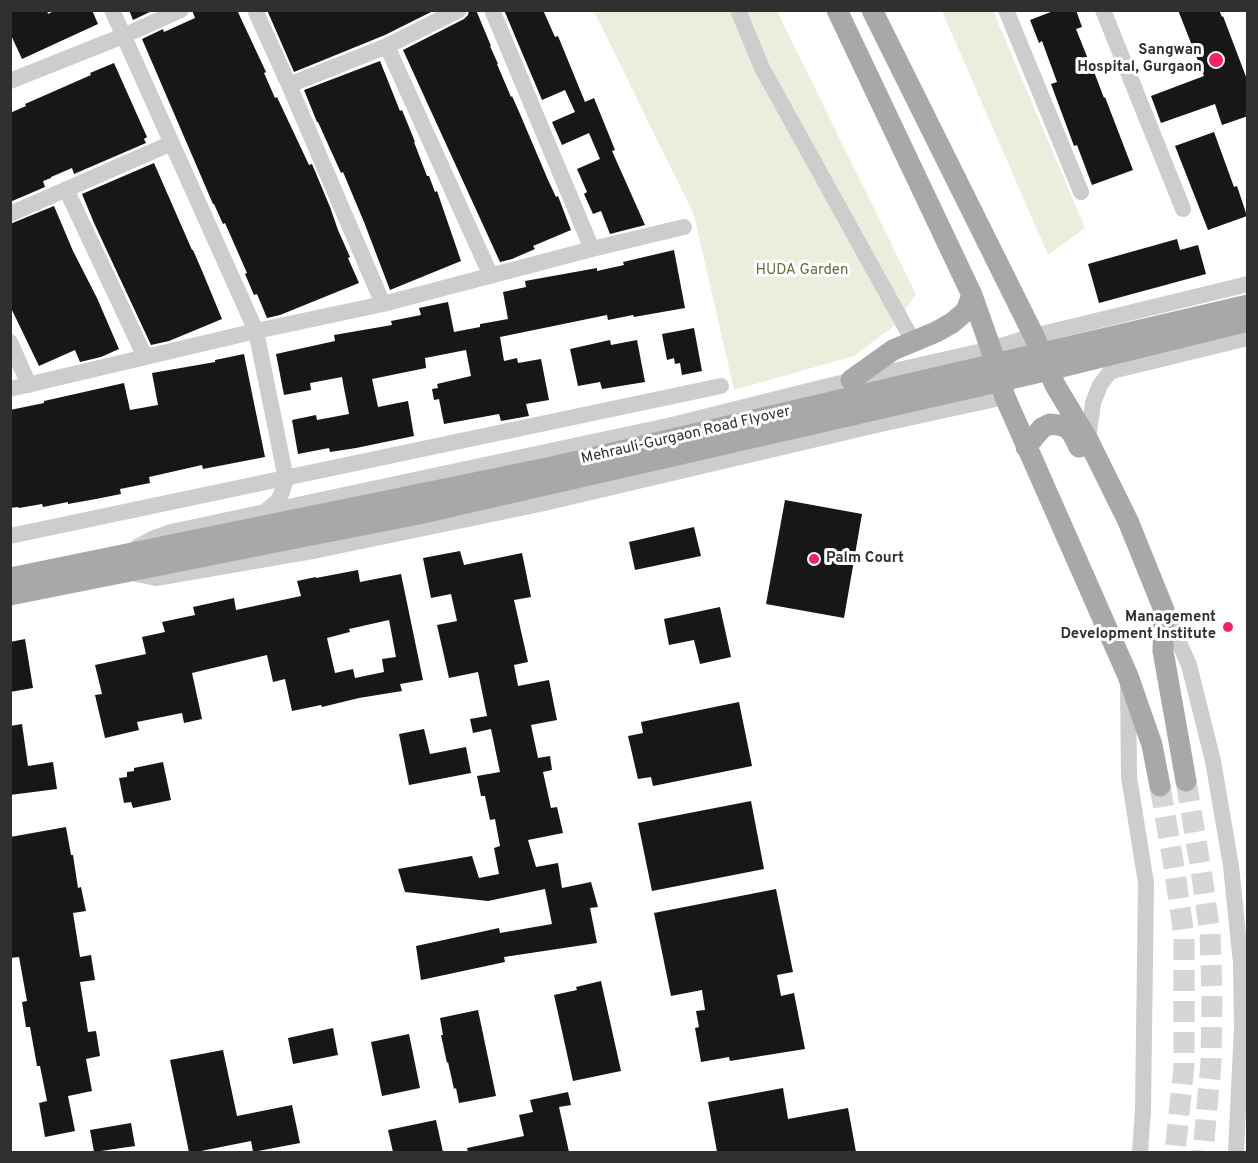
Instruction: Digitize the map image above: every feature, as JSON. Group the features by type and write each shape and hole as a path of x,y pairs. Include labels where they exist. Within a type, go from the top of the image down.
{"main road":[{"path":"837,10 972,295 1005,397 1128,676 1152,745 1160,786"},
{"path":"872,10 1034,336 1055,385 1088,440 1128,521 1164,610 1163,651 1186,781"},
{"path":"851,380 893,350 952,323 966,311 972,295"},
{"name":"Mehrauli-Gurgaon Road Flyover","path":"124,563 294,529 1248,304"},
{"name":"Mehrauli-Gurgaon Road Flyover","path":"294,529 414,515 1045,371 1248,321"},
{"path":"1026,447 1042,428 1050,424 1066,427 1072,433 1102,486 1128,521"},
{"path":"10,578 124,563"},
{"path":"10,595 124,563"}],"street":[{"path":"112,10 256,331 286,479 278,501 266,511"},
{"path":"12,76 123,36 181,10"},
{"path":"255,10 383,304"},
{"path":"289,85 387,46 459,10"},
{"path":"492,10 592,249"},
{"path":"738,10 762,68 913,341"},
{"path":"1006,10 1081,192"},
{"path":"1103,10 1184,209"},
{"path":"387,46 491,276"},
{"path":"10,214 172,143"},
{"path":"66,189 145,357"},
{"path":"10,389 256,331 383,304 684,227"},
{"path":"1005,397 540,504 318,550 156,578 124,563 162,535 672,425 851,380 991,349 1034,336 1248,284"},
{"path":"1120,316 1135,366"},
{"path":"1088,440 1093,403 1100,385 1109,374 1116,370 1248,338"},
{"path":"10,342 29,385"},
{"path":"912,367 923,415"},
{"path":"10,536 720,386"},
{"path":"286,479 302,492 321,499"},
{"path":"1164,610 1190,665 1213,762 1231,866 1241,963 1242,1027 1236,1152"},
{"path":"1128,676 1129,777 1146,883 1143,1111 1140,1152"}],"green space":[{"name":"HUDA Garden","path":"594,11 777,11 916,294 895,325 854,356 734,390 694,215"},
{"path":"942,11 993,11 1085,228 1048,255"}],"building":[{"path":"10,10 47,10 48,14 56,10 92,10 98,24 22,59 10,33"},
{"path":"129,10 154,10 133,20"},
{"path":"192,10 237,10 266,72 264,73 275,98 277,97 309,165 312,164 359,283 280,315 267,318 257,294 254,295 225,223 223,224 213,204 142,39 195,18"},
{"path":"267,10 435,10 385,35 294,72"},
{"path":"469,10 476,10 511,97 556,197 558,196 571,230 533,246 535,249 500,262 403,50 464,19"},
{"path":"504,10 543,10 555,37 558,36 585,102 594,98 615,150 612,151 645,225 610,234 601,211 593,214 577,169 600,159 589,133 562,145 552,122 575,112 565,90 542,100"},
{"path":"1056,10 1076,10 1082,27 1076,29 1133,170 1092,185 1077,145 1074,146 1051,84 1057,82 1042,41 1039,43 1030,20"},
{"path":"1178,10 1219,10 1223,16 1248,82 1248,116 1222,125 1215,104 1161,123 1151,96 1204,76"},
{"path":"380,61 400,111 402,110 409,127 427,176 435,192 437,191 461,261 390,290 343,172 341,173 304,90"},
{"path":"114,63 147,137 144,139 146,143 74,174 72,168 51,177 43,181 45,187 10,202 10,113"},
{"path":"1214,132 1247,216 1208,230 1175,146"},
{"path":"154,163 222,319 169,341 151,345 82,194"},
{"path":"54,206 119,349 101,357 80,362 75,350 39,366 10,306 10,224"},
{"path":"1177,239 1180,250 1198,245 1206,274 1099,303 1088,264"},
{"path":"674,250 685,308 608,320 607,315 500,337 504,361 517,358 518,363 541,359 549,400 526,404 529,416 501,421 499,414 444,424 439,399 434,400 432,389 438,388 437,384 471,376 466,350 425,358 426,368 372,379 378,407 408,401 414,436 356,448 330,452 329,448 298,454 292,420 316,415 317,420 349,414 342,377 310,383 311,390 284,395 276,354 335,341 334,335 392,325 391,321 421,315 419,308 448,302 454,332 480,327 480,324 508,319 503,292 526,287 525,281 597,268 597,271 624,265 623,262"},
{"path":"694,328 702,371 682,375 680,363 675,364 674,358 667,360 662,334"},
{"path":"610,340 611,345 637,340 645,382 602,389 600,382 578,386 570,349"},
{"path":"244,354 265,457 203,469 202,465 149,477 150,483 120,489 121,494 96,499 43,507 42,504 10,508 10,410 124,383 130,410 158,405 152,373 215,362 215,360"},
{"name":"Palm Court","path":"785,500 862,514 844,618 766,604"},
{"path":"694,527 701,556 635,570 629,542"},
{"path":"460,551 464,565 522,553 531,597 514,600 528,662 514,665 518,686 549,680 557,720 531,725 538,758 550,756 552,770 543,772 551,808 557,807 563,833 528,840 536,867 558,863 562,888 591,882 598,907 590,908 597,943 504,957 505,962 421,980 416,946 499,928 500,933 552,924 545,889 488,901 405,892 398,869 472,856 479,878 499,874 494,848 500,846 495,819 490,820 485,796 481,796 477,776 500,772 491,729 473,733 470,719 487,716 478,672 449,678 437,625 457,621 451,594 431,598 423,558"},
{"path":"358,570 360,582 401,574 423,680 400,684 402,691 292,711 285,679 273,682 267,655 192,673 202,719 184,723 182,713 137,722 139,730 105,738 95,695 102,694 95,665 146,654 142,637 165,632 162,622 195,615 193,607 234,598 236,610 301,596 297,581","holes":["389,620 396,657 382,659 384,672 355,678 353,669 335,673 327,638 350,632 349,629"]},
{"path":"720,607 731,657 700,664 694,640 669,645 664,619"},
{"path":"25,639 33,688 10,692 10,642"},
{"path":"739,702 752,766 653,786 651,777 638,779 628,736 643,733 641,722"},
{"path":"22,724 28,766 53,762 57,789 10,795 10,726"},
{"path":"424,729 430,754 466,747 471,773 409,785 399,734"},
{"path":"163,762 171,800 133,808 131,802 124,803 119,778 127,777 127,772 134,771 134,768"},
{"path":"751,801 764,869 652,891 638,823"},
{"path":"66,827 78,888 81,887 86,911 73,913 80,957 91,955 95,980 80,982 88,1032 96,1031 100,1056 86,1059 92,1091 68,1096 75,1131 45,1137 39,1103 47,1101 40,1066 37,1066 30,1027 26,1027 22,1002 27,1001 19,957 10,958 10,837"},
{"path":"776,889 793,972 777,975 781,996 794,993 805,1049 730,1061 729,1057 701,1062 695,1028 699,1027 696,1011 705,1010 702,990 671,996 654,913"},
{"path":"601,981 621,1071 573,1081 554,995"},
{"path":"478,1010 496,1096 459,1103 447,1063 440,1018"},
{"path":"333,1028 338,1055 293,1064 288,1038"},
{"path":"409,1034 420,1088 382,1096 371,1042"},
{"path":"223,1050 237,1116 292,1105 300,1143 253,1152 251,1141 189,1152 170,1060"},
{"path":"783,1088 788,1119 848,1108 856,1152 717,1152 708,1102"},
{"path":"568,1092 571,1105 559,1107 569,1152 468,1152 467,1148 524,1136 519,1115 533,1112 530,1100"},
{"path":"436,1120 443,1152 393,1152 388,1130"},
{"path":"131,1123 135,1146 94,1152 90,1130"}],"tunnel":[{"path":"1186,781 1210,933 1211,1063 1203,1152"},
{"path":"1160,786 1184,936 1184,1067 1175,1152"}],"place":[{"name":"Sangwan Hospital, Gurgaon","path":"1216,60"},
{"name":"Palm Court","path":"814,559"},
{"name":"Management Development Institute","path":"1228,627"}]}
